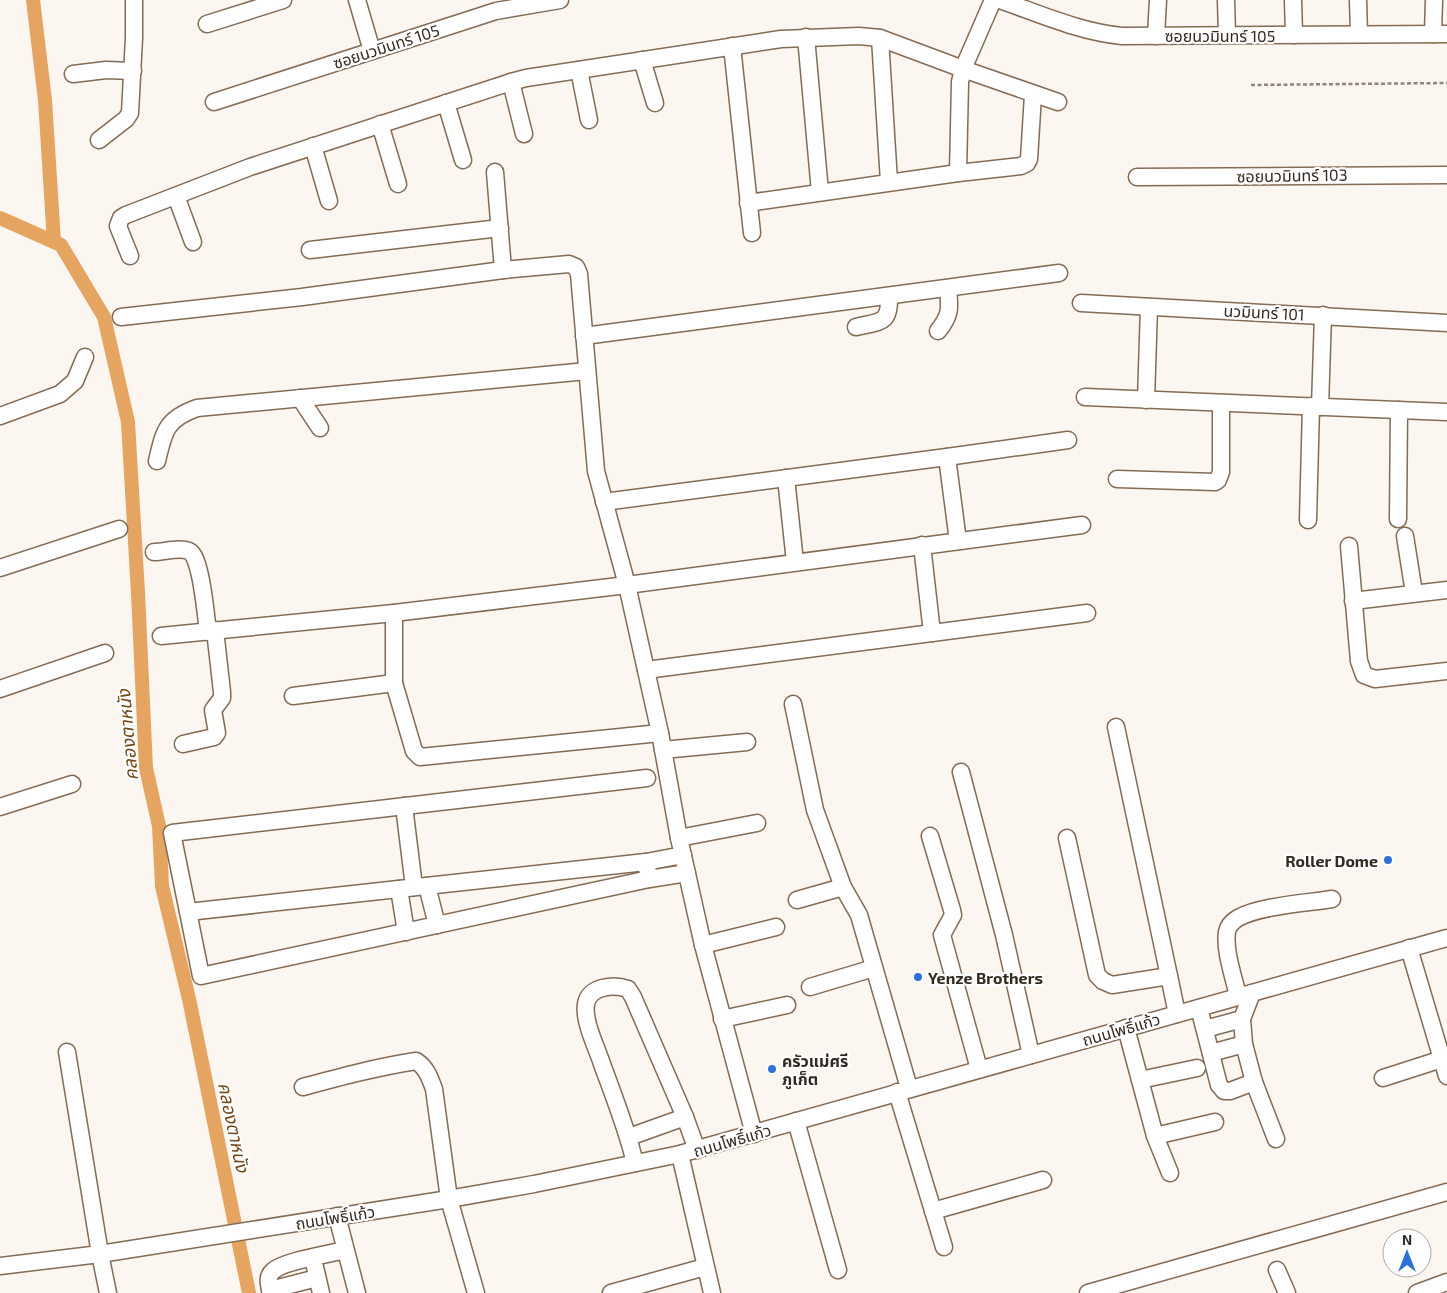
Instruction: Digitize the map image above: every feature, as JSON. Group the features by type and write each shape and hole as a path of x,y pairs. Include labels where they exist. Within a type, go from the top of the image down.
{"street":[{"path":"99,140 126,119 130,113 133,71 134,0"},
{"path":"207,24 283,0"},
{"path":"357,0 372,51"},
{"name":"ซอยนวมินทร์ 105","path":"214,102 372,51 495,6 560,0"},
{"path":"958,173 958,95 963,70 993,0"},
{"name":"ซอยนวมินทร์ 105","path":"1000,0 1060,22 1103,34 1122,36 1440,34"},
{"path":"1156,36 1158,0"},
{"path":"1226,0 1227,35"},
{"path":"1293,0 1294,35"},
{"path":"1358,0 1359,34"},
{"path":"1434,0 1440,34"},
{"path":"130,256 118,226 121,218 126,215 250,167 511,82 579,70 732,46 806,37 859,36 880,38 1032,95 1058,102"},
{"path":"806,37 820,192"},
{"path":"880,38 889,182"},
{"path":"732,46 752,233"},
{"path":"642,60 655,102"},
{"path":"73,74 106,70 133,71"},
{"path":"579,70 589,120"},
{"path":"511,82 524,134"},
{"path":"748,203 889,182 1021,166 1027,163 1030,152 1032,95"},
{"path":"446,103 463,160"},
{"path":"380,124 398,184"},
{"path":"313,146 329,201"},
{"path":"495,172 503,270"},
{"name":"ซอยนวมินทร์ 103","path":"1137,177 1447,175"},
{"path":"176,196 193,242"},
{"path":"310,250 500,228"},
{"path":"120,317 302,297 503,270 569,264 576,267 579,274 594,455 604,502 627,585 646,670 660,733 679,838 703,945 754,1134"},
{"path":"584,336 1059,273"},
{"path":"938,331 947,319 950,308 948,288"},
{"path":"856,327 887,317 890,310 889,296"},
{"name":"นวมินทร์ 101","path":"1081,303 1447,323"},
{"path":"1146,400 1150,306"},
{"path":"1308,520 1323,315"},
{"path":"0,416 60,394 75,381 86,358"},
{"path":"157,461 166,429 174,420 186,412 197,408 587,371"},
{"path":"1085,397 1447,412"},
{"path":"300,398 320,428"},
{"path":"1116,479 1215,482 1218,480 1220,472 1221,403"},
{"path":"1398,518 1400,410"},
{"path":"604,502 948,458 1068,440"},
{"path":"948,458 958,540"},
{"path":"786,478 795,562"},
{"path":"162,636 394,613 627,585 1082,525"},
{"path":"0,568 120,529"},
{"path":"1405,536 1414,594"},
{"path":"922,545 932,633"},
{"path":"1349,546 1352,601 1359,661 1364,675 1375,679 1447,671"},
{"path":"154,552 182,550 190,551 194,554 198,565 222,692 222,698 213,710 217,733 214,737 183,744"},
{"path":"1352,601 1447,590"},
{"path":"394,613 394,683 414,751 420,757 660,733"},
{"path":"646,670 1087,613"},
{"path":"0,689 105,653"},
{"path":"294,696 394,683"},
{"path":"794,704 815,810 843,887 859,915 874,968 933,1211 944,1247"},
{"path":"1116,727 1177,1014"},
{"path":"663,750 747,742"},
{"path":"962,772 1004,935 1031,1055"},
{"path":"647,778 172,833 201,976 649,879 687,873"},
{"path":"0,807 72,784"},
{"path":"404,806 413,887 406,932"},
{"path":"679,838 757,823"},
{"path":"930,836 953,915 942,935 979,1069"},
{"path":"1067,838 1097,975 1102,981 1112,984 1169,976"},
{"path":"188,912 646,862 683,855"},
{"path":"646,862 649,879"},
{"path":"582,869 586,893"},
{"path":"413,887 437,925"},
{"path":"797,900 843,887"},
{"path":"1276,1140 1254,1082 1244,1044 1242,1019 1244,995 1227,947 1227,933 1230,925 1238,918 1255,911 1332,899"},
{"path":"703,945 776,927"},
{"name":"ถนนโพธิ์แก้ว","path":"0,1266 100,1254 449,1199 534,1184 680,1154 1447,938"},
{"path":"1409,948 1447,1076"},
{"path":"810,986 874,968"},
{"path":"635,1164 586,1012 586,1003 591,995 610,986 620,986 628,989 633,997 685,1117 697,1150"},
{"path":"722,1019 788,1005"},
{"path":"1199,1008 1219,1085 1224,1091 1230,1091 1254,1082"},
{"path":"1205,1029 1242,1019"},
{"path":"1126,1028 1155,1136 1170,1173"},
{"path":"1211,1053 1244,1044"},
{"path":"66,1052 108,1293"},
{"path":"1383,1078 1442,1059"},
{"path":"302,1087 360,1072 402,1063 418,1062 434,1088 449,1199 476,1293"},
{"path":"1140,1080 1198,1068"},
{"path":"628,1138 685,1117"},
{"path":"796,1121 838,1270"},
{"path":"1155,1136 1215,1122"},
{"path":"680,1154 712,1293"},
{"path":"933,1211 1043,1180"},
{"path":"1088,1293 1447,1192"},
{"path":"336,1216 357,1293"},
{"path":"312,1258 319,1286 271,1291 268,1281 273,1270 283,1265 345,1250"},
{"path":"610,1293 705,1267"},
{"path":"1277,1270 1287,1293"},
{"path":"1417,1293 1447,1282"}],"path":[{"path":"1251,85 1447,83"}],"waterway":[{"path":"33,0 45,100 54,242"},
{"name":"คลองตาหนัง","path":"0,218 61,245 104,317 128,422 146,768 159,826 162,886 189,999 249,1293"}],"place":[{"name":"Roller Dome","path":"1388,860"},
{"name":"Yenze Brothers","path":"918,977"},
{"name":"ครัวแม่ศรี ภูเก็ต","path":"772,1069"}]}
